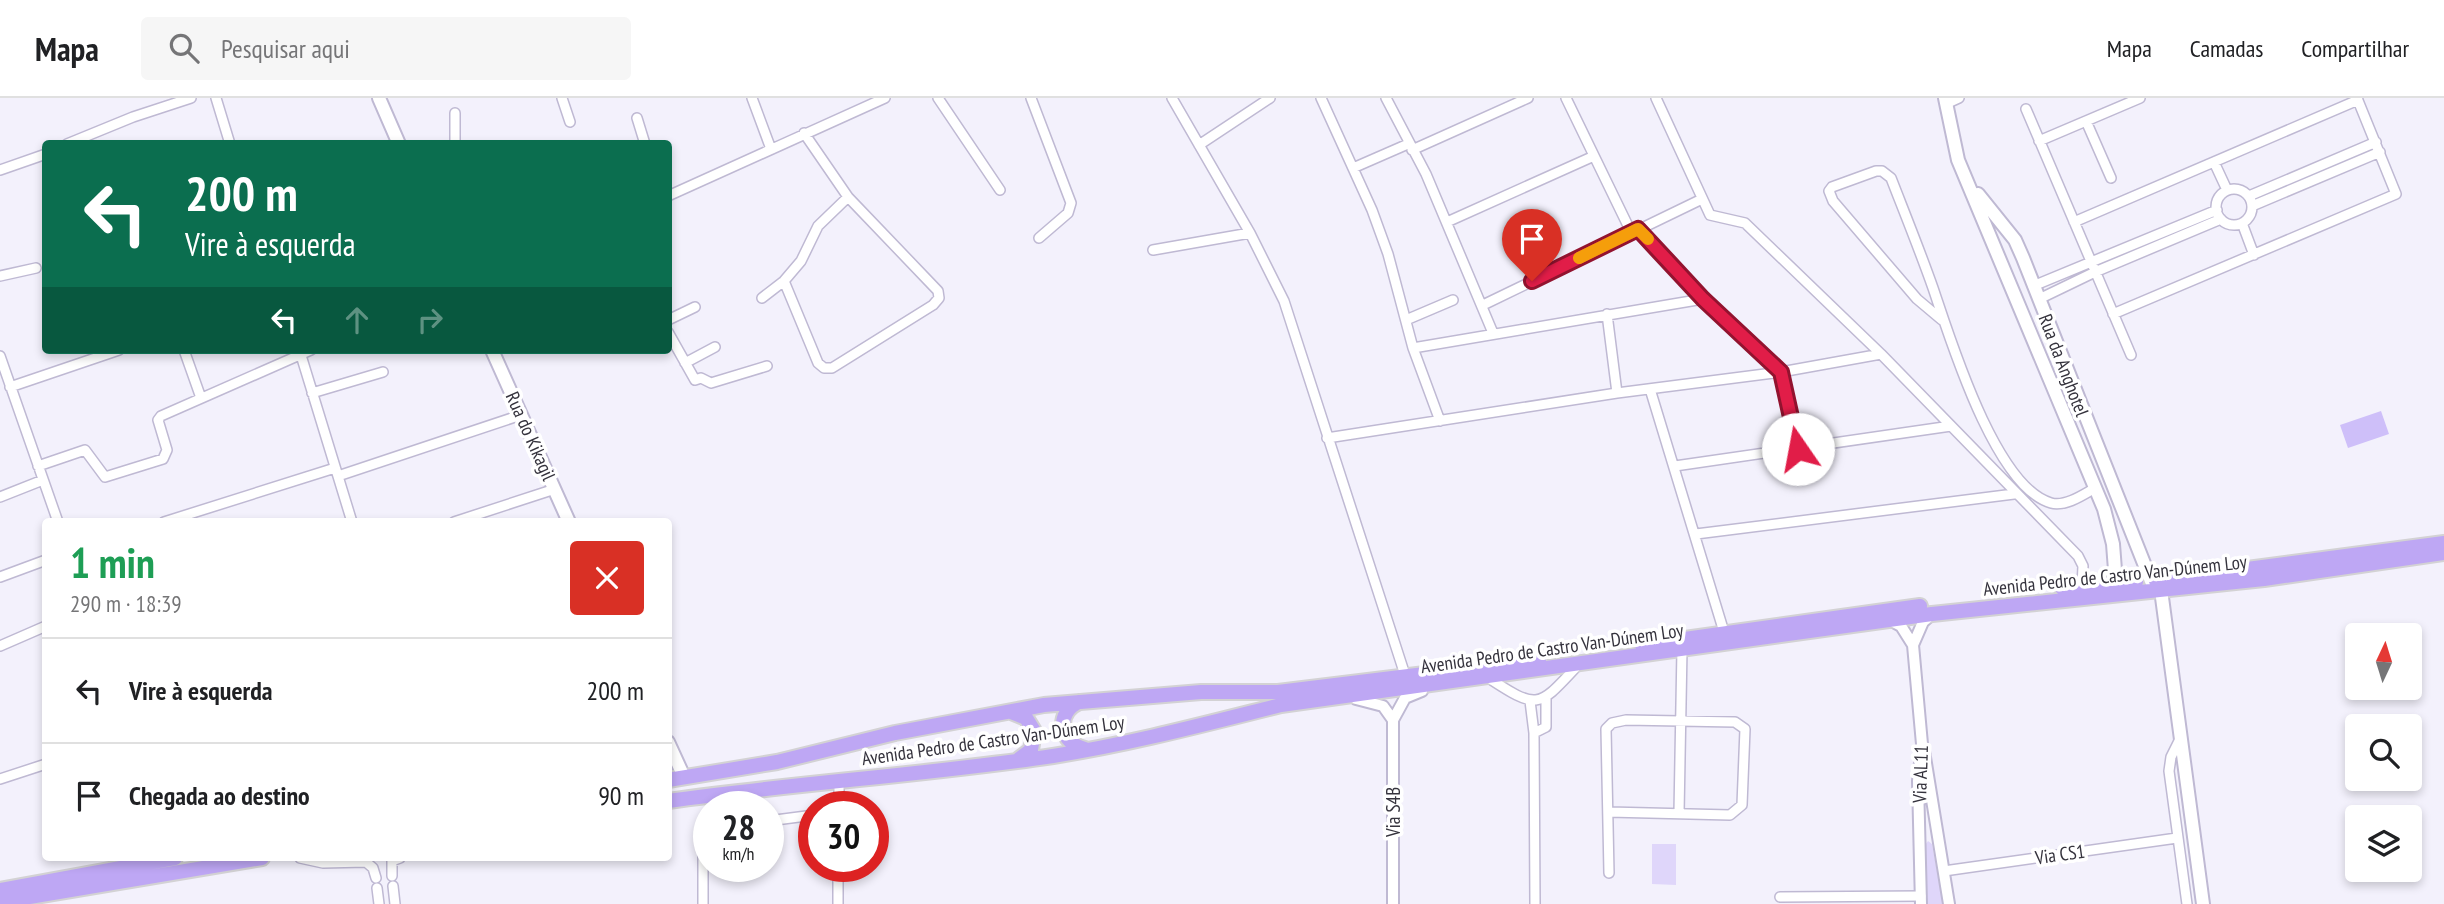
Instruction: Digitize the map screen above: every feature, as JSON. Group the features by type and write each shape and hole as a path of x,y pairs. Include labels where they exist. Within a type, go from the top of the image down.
{"highway":[{"name":"Avenida Pedro de Castro Van-Dúnem Loy","path":"672,801 1015,761 1092,749 1225,722 1280,705 1931,614 2156,586 2444,543"},
{"name":"Avenida Pedro de Castro Van-Dúnem Loy","path":"672,779 777,762 895,733 1084,700 1201,692 1278,692 1405,678 1724,632 2082,586 2116,583 2156,586 2264,579 2444,553"},
{"path":"1084,700 1069,708 1062,727 1072,745 1092,749"},
{"path":"1007,712 1026,718 1034,731 1031,750 1015,761"},
{"path":"0,890 159,861"},
{"path":"0,902 244,861"}],"main road":[{"path":"379,98 397,140"},
{"name":"Rua da Anghotel","path":"1951,100 1958,160 2110,526 2116,583"},
{"name":"Rua da Anghotel","path":"1958,160 1980,199 2015,240 2156,586 2181,735 2203,904"},
{"name":"Rua do Kikagil","path":"494,354 567,518"},
{"path":"672,751 684,777"}],"street":[{"path":"77,140 133,117 191,98"},
{"path":"216,98 229,140"},
{"path":"562,98 570,122"},
{"path":"752,98 771,149"},
{"path":"672,194 885,98"},
{"path":"938,98 1000,190"},
{"path":"1031,98 1071,203 1068,213 1039,238"},
{"path":"1172,98 1250,233 1284,301 1405,678"},
{"path":"1199,145 1270,98"},
{"path":"1322,98 1388,254 1413,348 1440,421"},
{"path":"1386,98 1447,222 1493,333"},
{"path":"1353,168 1528,98"},
{"path":"1566,98 1635,230 1781,372 1798,449"},
{"path":"1656,98 1710,215 1745,223 1881,354 2081,560 2082,586"},
{"path":"2039,141 2140,98"},
{"path":"2074,222 2358,99 2396,194 2113,314"},
{"path":"2026,109 2131,355"},
{"path":"455,113 456,140"},
{"path":"637,118 644,140"},
{"path":"2086,121 2111,178"},
{"path":"784,281 818,363 824,368 832,368 937,303 938,291 848,197 804,133"},
{"path":"2249,196 2378,147"},
{"path":"2252,206 2378,147"},
{"path":"0,170 42,155"},
{"path":"1447,222 1594,156"},
{"path":"2214,162 2227,190"},
{"path":"1942,320 1917,299 1833,201 1829,191 1832,187 1876,171 1887,174 1934,290 1942,320 1989,432 2000,454 2017,476 2039,497 2054,504 2095,488"},
{"path":"2239,189 2249,196 2252,206 2249,216 2242,223 2231,224 2219,215 2218,199 2227,190 2239,189"},
{"path":"762,298 784,281 801,261 818,226 848,197"},
{"path":"1483,305 1702,199"},
{"path":"2033,286 2219,215"},
{"path":"2039,299 2219,215"},
{"path":"2242,223 2254,255"},
{"path":"1153,250 1250,233"},
{"path":"0,276 36,268"},
{"path":"1917,299 1934,290"},
{"path":"1413,348 1703,299"},
{"path":"1406,320 1453,300"},
{"path":"672,318 695,307"},
{"path":"1607,314 1617,393"},
{"path":"672,339 692,379 704,379 711,383 767,366"},
{"path":"685,363 715,347"},
{"path":"9,387 107,354"},
{"path":"185,354 201,398"},
{"path":"38,466 85,450 104,477 163,459 167,450 159,418 296,354"},
{"path":"301,354 351,518"},
{"path":"1327,438 1617,393 1781,372 1881,354"},
{"path":"0,356 57,518"},
{"path":"312,393 383,372"},
{"path":"1650,389 1724,632"},
{"path":"178,518 522,415"},
{"path":"1675,466 1951,426"},
{"path":"0,497 43,480"},
{"path":"466,518 555,489"},
{"path":"1696,534 2014,494"},
{"path":"0,577 42,561"},
{"path":"1913,645 1923,622 1931,614"},
{"path":"1890,620 1901,626 1913,645"},
{"path":"0,646 42,628"},
{"name":"Via AL11","path":"1913,645 1922,744 1918,780 1921,900"},
{"path":"1679,813 1682,649"},
{"path":"1487,677 1520,699 1546,699 1580,663"},
{"path":"1329,699 1375,702 1383,706 1393,720 1405,698 1412,693 1458,681"},
{"path":"1534,733 1546,727 1546,699"},
{"path":"1530,701 1534,733 1535,904"},
{"name":"Via S4B","path":"1393,720 1393,904"},
{"path":"1608,812 1730,815 1737,812 1742,805 1745,729 1735,722 1618,720 1606,729 1609,873"},
{"path":"2181,735 2171,757 2169,771 2187,904"},
{"path":"1922,744 1949,904"},
{"path":"0,779 42,765"},
{"path":"839,780 839,791"},
{"path":"1919,845 1928,837 1940,845"},
{"name":"Via CS1","path":"1944,871 2177,838"},
{"path":"314,861 366,862 373,868 379,904"},
{"path":"392,861 395,904"},
{"path":"703,882 703,904"},
{"path":"838,882 838,904"},
{"path":"1780,897 1921,900"}],"shaded area":[{"path":"2381,411 2389,434 2348,448 2340,425"},
{"path":"1928,841 1932,844 1943,904 1927,904 1925,845"},
{"path":"1652,844 1676,844 1676,885 1652,884"}],"slow traffic":[{"path":"1579,258 1638,229 1648,239"}],"route":[{"path":"1532,281 1638,229 1703,299 1781,372 1798,449"}]}
